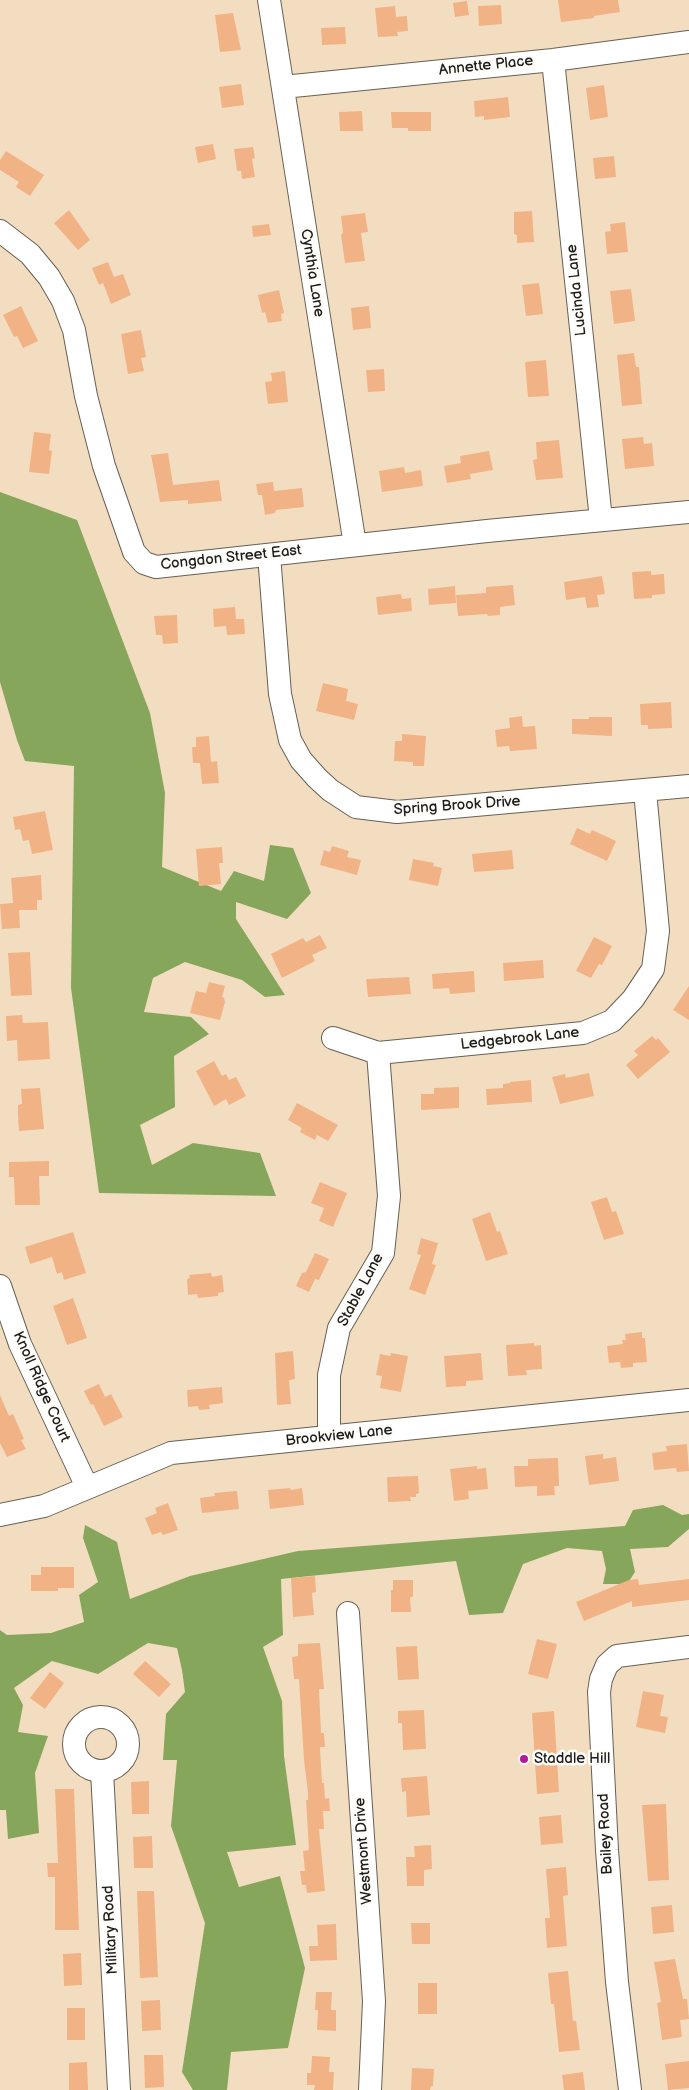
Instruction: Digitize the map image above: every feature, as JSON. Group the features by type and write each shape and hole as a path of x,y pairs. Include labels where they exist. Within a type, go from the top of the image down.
{"street":[{"name":"Cynthia Lane","path":"269,0 355,545"},
{"name":"Annette Place","path":"283,87 553,60 689,42"},
{"name":"Lucinda Lane","path":"553,60 601,520"},
{"name":"Congdon Street East","path":"0,231 30,254 49,277 63,302 74,330 86,396 102,457 134,552 144,563 156,567 689,512"},
{"name":"Spring Brook Drive","path":"269,555 280,694 290,740 301,760 317,778 330,790 356,807 397,812 689,786"},
{"name":"Ledgebrook Lane","path":"333,1038 378,1053 582,1033 612,1021 633,999 653,969 658,931 645,791"},
{"name":"Stable Lane","path":"329,1436 329,1375 339,1328 383,1253 389,1196 378,1053"},
{"name":"Knoll Ridge Court","path":"0,1286 20,1344 87,1487"},
{"name":"Brookview Lane","path":"0,1515 44,1506 171,1453 689,1400"},
{"name":"Westmont Drive","path":"348,1612 374,2001 370,2090"},
{"name":"Bailey Road","path":"630,2090 617,1982 607,1860 599,1692 600,1679 607,1665 617,1656 689,1647"},
{"name":"Military Road","path":"102,1771 119,2090"}],"green space":[{"path":"0,492 77,520 150,713 165,793 162,867 221,891 234,871 264,881 270,845 293,848 311,893 287,919 236,902 236,919 285,995 265,997 242,980 185,962 153,978 144,1012 191,1017 209,1034 174,1056 175,1107 140,1125 152,1165 193,1143 260,1153 276,1196 99,1193 71,988 74,766 25,761 0,682"},
{"path":"663,1505 682,1515 689,1514 689,1529 668,1547 630,1549 635,1572 627,1584 603,1584 606,1569 602,1551 567,1548 523,1564 503,1613 469,1615 456,1561 281,1579 283,1635 263,1647 282,1701 284,1756 296,1845 227,1852 239,1887 280,1876 305,1968 288,2048 231,2052 227,2090 193,2090 182,2072 205,1923 171,1826 177,1760 163,1760 166,1714 185,1692 177,1648 148,1643 98,1674 52,1661 14,1688 23,1705 18,1732 48,1736 35,1773 39,1833 8,1839 6,1810 0,1810 0,1630 7,1635 51,1633 84,1622 79,1595 98,1582 83,1538 85,1525 117,1542 130,1599 190,1576 298,1551 625,1526 633,1510"}],"building":[{"path":"558,0 618,0 620,12 594,16 594,18 561,22"},
{"path":"467,1 469,15 455,17 453,3"},
{"path":"501,5 502,24 479,26 478,6"},
{"path":"395,6 396,17 407,16 408,31 397,32 398,36 378,37 375,8"},
{"path":"233,13 241,50 220,52 215,15"},
{"path":"345,27 346,44 322,45 321,28"},
{"path":"241,84 244,105 222,108 219,87"},
{"path":"604,85 608,117 590,120 586,88"},
{"path":"508,97 510,117 484,120 484,116 475,117 474,101"},
{"path":"362,111 363,131 340,131 339,112"},
{"path":"391,112 431,112 431,131 408,131 408,128 392,128"},
{"path":"213,144 216,159 198,163 195,147"},
{"path":"253,147 255,158 252,159 255,177 242,179 241,171 237,171 234,149"},
{"path":"6,151 44,175 30,196 16,187 19,182 0,170 0,160"},
{"path":"614,156 616,177 595,179 593,158"},
{"path":"69,210 90,240 78,250 54,223"},
{"path":"532,211 534,242 517,243 517,235 514,234 514,212"},
{"path":"365,213 368,232 361,233 365,261 345,263 341,235 343,233 341,216"},
{"path":"625,222 628,252 607,254 605,232 611,231 610,224"},
{"path":"269,224 271,235 253,237 252,226"},
{"path":"108,262 114,277 123,274 131,295 111,304 103,283 99,285 92,268"},
{"path":"539,283 543,314 526,316 522,285"},
{"path":"631,289 635,321 614,324 610,291"},
{"path":"279,290 284,313 281,314 282,321 268,323 265,312 262,313 258,295"},
{"path":"21,306 38,341 23,348 17,336 14,337 3,315"},
{"path":"369,306 371,328 353,330 351,308"},
{"path":"141,330 146,357 141,358 144,371 128,374 121,334"},
{"path":"634,353 636,367 639,367 642,404 622,406 617,355"},
{"path":"546,360 549,396 528,397 525,362"},
{"path":"384,369 385,391 368,392 366,370"},
{"path":"285,371 288,402 268,404 265,382 272,381 271,373"},
{"path":"34,432 51,434 49,450 52,451 49,474 29,472"},
{"path":"643,437 644,444 652,443 654,466 625,469 622,439"},
{"path":"559,440 563,478 536,480 533,460 537,459 536,442"},
{"path":"489,451 493,470 470,474 471,479 447,483 444,466 461,463 460,456"},
{"path":"168,453 173,485 219,480 222,501 188,504 188,500 160,502 151,455"},
{"path":"404,467 405,473 421,470 423,486 382,492 379,471"},
{"path":"273,482 274,491 302,488 304,507 276,510 275,513 265,515 262,495 258,495 256,484"},
{"path":"651,571 651,575 664,574 665,594 652,595 652,598 634,599 632,572"},
{"path":"602,576 605,594 597,595 599,607 587,608 585,597 566,600 564,582"},
{"path":"513,585 515,605 500,607 500,615 458,616 456,595 486,593 486,587"},
{"path":"455,586 456,603 429,605 428,589"},
{"path":"401,594 402,599 411,598 412,611 378,615 376,597"},
{"path":"235,607 236,619 244,619 245,634 227,635 226,626 214,627 213,609"},
{"path":"177,615 178,643 163,644 162,635 156,635 154,616"},
{"path":"323,683 348,689 346,701 358,704 354,720 316,711"},
{"path":"671,702 672,728 648,729 648,725 641,725 640,704"},
{"path":"522,716 523,727 535,726 537,749 510,751 509,746 497,747 495,730 510,728 509,718"},
{"path":"589,717 612,717 612,736 572,734 572,719 589,719"},
{"path":"402,734 426,736 424,766 413,766 413,762 394,761 395,741 402,741"},
{"path":"209,736 211,762 217,761 219,783 202,784 200,763 193,763 192,747 196,747 196,737"},
{"path":"45,811 53,850 32,854 29,840 23,841 20,829 15,830 13,817"},
{"path":"577,828 590,834 592,830 616,841 607,861 570,844"},
{"path":"332,846 349,851 347,857 361,860 357,875 320,865 324,850 330,852"},
{"path":"222,847 223,863 219,863 221,884 199,886 196,849"},
{"path":"512,850 514,869 474,872 472,854"},
{"path":"413,859 434,863 433,866 442,868 438,886 409,880"},
{"path":"41,875 42,900 37,900 37,910 19,910 20,928 2,929 0,904 13,903 11,878"},
{"path":"320,935 327,948 312,955 315,961 282,978 271,954 303,938 306,942"},
{"path":"594,937 612,946 602,965 599,964 591,978 576,971"},
{"path":"30,952 32,995 11,996 8,953"},
{"path":"543,960 544,978 504,981 503,963"},
{"path":"474,971 475,992 450,994 449,988 433,989 432,974"},
{"path":"409,977 411,994 368,997 366,979"},
{"path":"209,982 225,986 222,997 225,1002 220,1020 190,1013 196,991 206,993"},
{"path":"689,986 689,1020 673,1010"},
{"path":"22,1015 23,1023 48,1022 50,1059 18,1061 17,1040 7,1041 6,1016"},
{"path":"652,1036 656,1040 658,1038 670,1052 638,1079 626,1065 638,1055 634,1051"},
{"path":"214,1061 222,1076 226,1074 229,1080 236,1077 246,1096 229,1105 226,1099 214,1106 196,1071"},
{"path":"589,1073 594,1096 560,1104 552,1077 565,1074 566,1078"},
{"path":"531,1080 532,1102 487,1105 486,1089 503,1088 503,1084 510,1082"},
{"path":"459,1087 459,1108 421,1110 421,1094 434,1094 434,1088"},
{"path":"40,1088 44,1129 19,1131 18,1105 22,1104 21,1089"},
{"path":"297,1103 338,1125 328,1141 317,1135 315,1140 300,1132 302,1128 288,1120"},
{"path":"49,1161 49,1176 39,1176 40,1205 15,1205 14,1177 9,1177 9,1162"},
{"path":"320,1182 347,1193 333,1227 319,1221 324,1208 311,1203"},
{"path":"607,1197 612,1212 616,1211 624,1234 604,1240 591,1202"},
{"path":"490,1212 497,1232 500,1231 508,1254 486,1261 472,1219"},
{"path":"73,1232 86,1273 64,1280 62,1272 57,1274 52,1257 30,1264 25,1247"},
{"path":"421,1238 438,1243 432,1264 436,1265 425,1295 409,1289 421,1255 417,1254"},
{"path":"315,1253 329,1259 319,1280 315,1279 309,1292 296,1286 302,1273 306,1272"},
{"path":"211,1273 212,1277 222,1275 224,1292 218,1293 218,1296 198,1298 197,1294 188,1295 187,1279 190,1278 189,1275"},
{"path":"73,1298 87,1338 67,1345 53,1306"},
{"path":"642,1332 642,1338 645,1338 647,1362 633,1363 633,1367 621,1368 620,1362 609,1363 607,1346 623,1344 622,1340 626,1340 625,1334"},
{"path":"534,1343 534,1346 541,1345 542,1369 526,1370 527,1375 508,1376 506,1345"},
{"path":"293,1351 295,1379 289,1380 291,1404 277,1405 275,1353"},
{"path":"391,1353 408,1356 401,1392 380,1388 382,1376 376,1375 380,1354 390,1356"},
{"path":"481,1353 483,1380 466,1381 466,1386 446,1387 444,1356"},
{"path":"99,1384 105,1397 111,1394 123,1417 104,1426 84,1391"},
{"path":"222,1387 223,1403 209,1405 210,1409 199,1410 198,1406 188,1407 187,1390"},
{"path":"0,1395 9,1416 13,1414 24,1439 21,1440 26,1449 7,1457 0,1443"},
{"path":"687,1444 689,1471 677,1472 676,1468 654,1470 652,1453 667,1451 666,1446"},
{"path":"603,1454 603,1459 616,1457 619,1481 589,1485 585,1456"},
{"path":"558,1458 559,1486 554,1486 555,1495 537,1496 537,1486 515,1487 514,1466 528,1466 528,1459"},
{"path":"477,1466 477,1469 486,1468 488,1489 468,1491 469,1499 454,1501 450,1469"},
{"path":"418,1476 419,1493 416,1494 416,1497 410,1497 411,1501 388,1502 387,1477"},
{"path":"290,1488 291,1490 302,1488 304,1505 270,1509 268,1490"},
{"path":"237,1491 239,1509 202,1513 200,1498 215,1496 214,1493"},
{"path":"168,1503 178,1530 163,1535 161,1532 152,1535 145,1518 157,1513 155,1508"},
{"path":"41,1567 74,1567 74,1588 58,1588 58,1591 31,1591 31,1575 41,1575"},
{"path":"315,1576 316,1592 312,1593 314,1615 293,1617 291,1578"},
{"path":"638,1579 639,1585 689,1579 689,1600 632,1607 632,1601 584,1621 576,1602 629,1580"},
{"path":"393,1580 413,1580 413,1597 410,1597 411,1612 391,1612"},
{"path":"537,1639 557,1644 548,1679 528,1674"},
{"path":"320,1643 324,1689 319,1689 321,1733 324,1733 325,1747 320,1747 322,1783 324,1783 325,1799 329,1798 330,1811 323,1811 324,1829 319,1829 325,1891 307,1893 306,1885 302,1885 300,1871 305,1871 303,1851 309,1850 306,1800 308,1800 308,1793 299,1679 294,1679 292,1657 298,1656 298,1644"},
{"path":"417,1646 419,1679 398,1680 396,1647"},
{"path":"145,1661 171,1684 159,1697 133,1674"},
{"path":"50,1672 64,1683 45,1709 30,1698"},
{"path":"643,1691 664,1695 660,1716 668,1717 665,1733 636,1727"},
{"path":"424,1710 426,1749 403,1750 402,1723 398,1723 398,1711"},
{"path":"554,1711 559,1792 537,1794 532,1713"},
{"path":"427,1776 430,1815 407,1817 406,1791 402,1792 401,1778"},
{"path":"149,1781 149,1814 132,1814 131,1782"},
{"path":"55,1789 74,1789 79,1930 55,1930 55,1877 48,1877 47,1863 58,1863"},
{"path":"666,1804 669,1880 648,1881 642,1805"},
{"path":"561,1815 563,1843 541,1845 539,1817"},
{"path":"152,1836 153,1868 134,1868 133,1837"},
{"path":"431,1845 432,1869 424,1870 424,1886 407,1886 406,1857 415,1857 414,1846"},
{"path":"566,1867 568,1895 563,1896 567,1946 547,1948 545,1918 550,1918 546,1869"},
{"path":"137,1891 154,1891 158,1977 140,1978"},
{"path":"672,1905 674,1932 653,1934 651,1907"},
{"path":"411,1923 430,1923 430,1944 412,1944"},
{"path":"336,1924 337,1960 310,1961 309,1946 318,1946 317,1925"},
{"path":"81,1953 82,1985 64,1986 63,1954"},
{"path":"675,1959 683,1999 687,1999 689,2019 680,2020 682,2037 662,2040 657,2003 661,2002 654,1962"},
{"path":"568,1971 573,2021 576,2021 580,2050 559,2052 554,2004 551,2004 548,1973"},
{"path":"418,1983 437,1983 437,2014 418,2014"},
{"path":"316,1992 332,1992 331,2010 336,2010 336,2031 317,2030 318,2010 315,2010"},
{"path":"160,2000 161,2030 142,2031 141,2001"},
{"path":"67,2008 85,2008 85,2040 67,2040"},
{"path":"144,2055 163,2055 164,2087 145,2088"},
{"path":"312,2056 330,2057 329,2072 334,2072 333,2090 314,2090 315,2085 307,2085 307,2073 311,2073"},
{"path":"689,2061 689,2088 668,2090 665,2064"},
{"path":"87,2062 88,2090 69,2090 69,2063"},
{"path":"412,2068 434,2069 433,2086 431,2086 430,2090 411,2090"},
{"path":"583,2072 585,2090 564,2090 562,2075"}],"place":[{"name":"Staddle Hill","path":"524,1759"}]}
